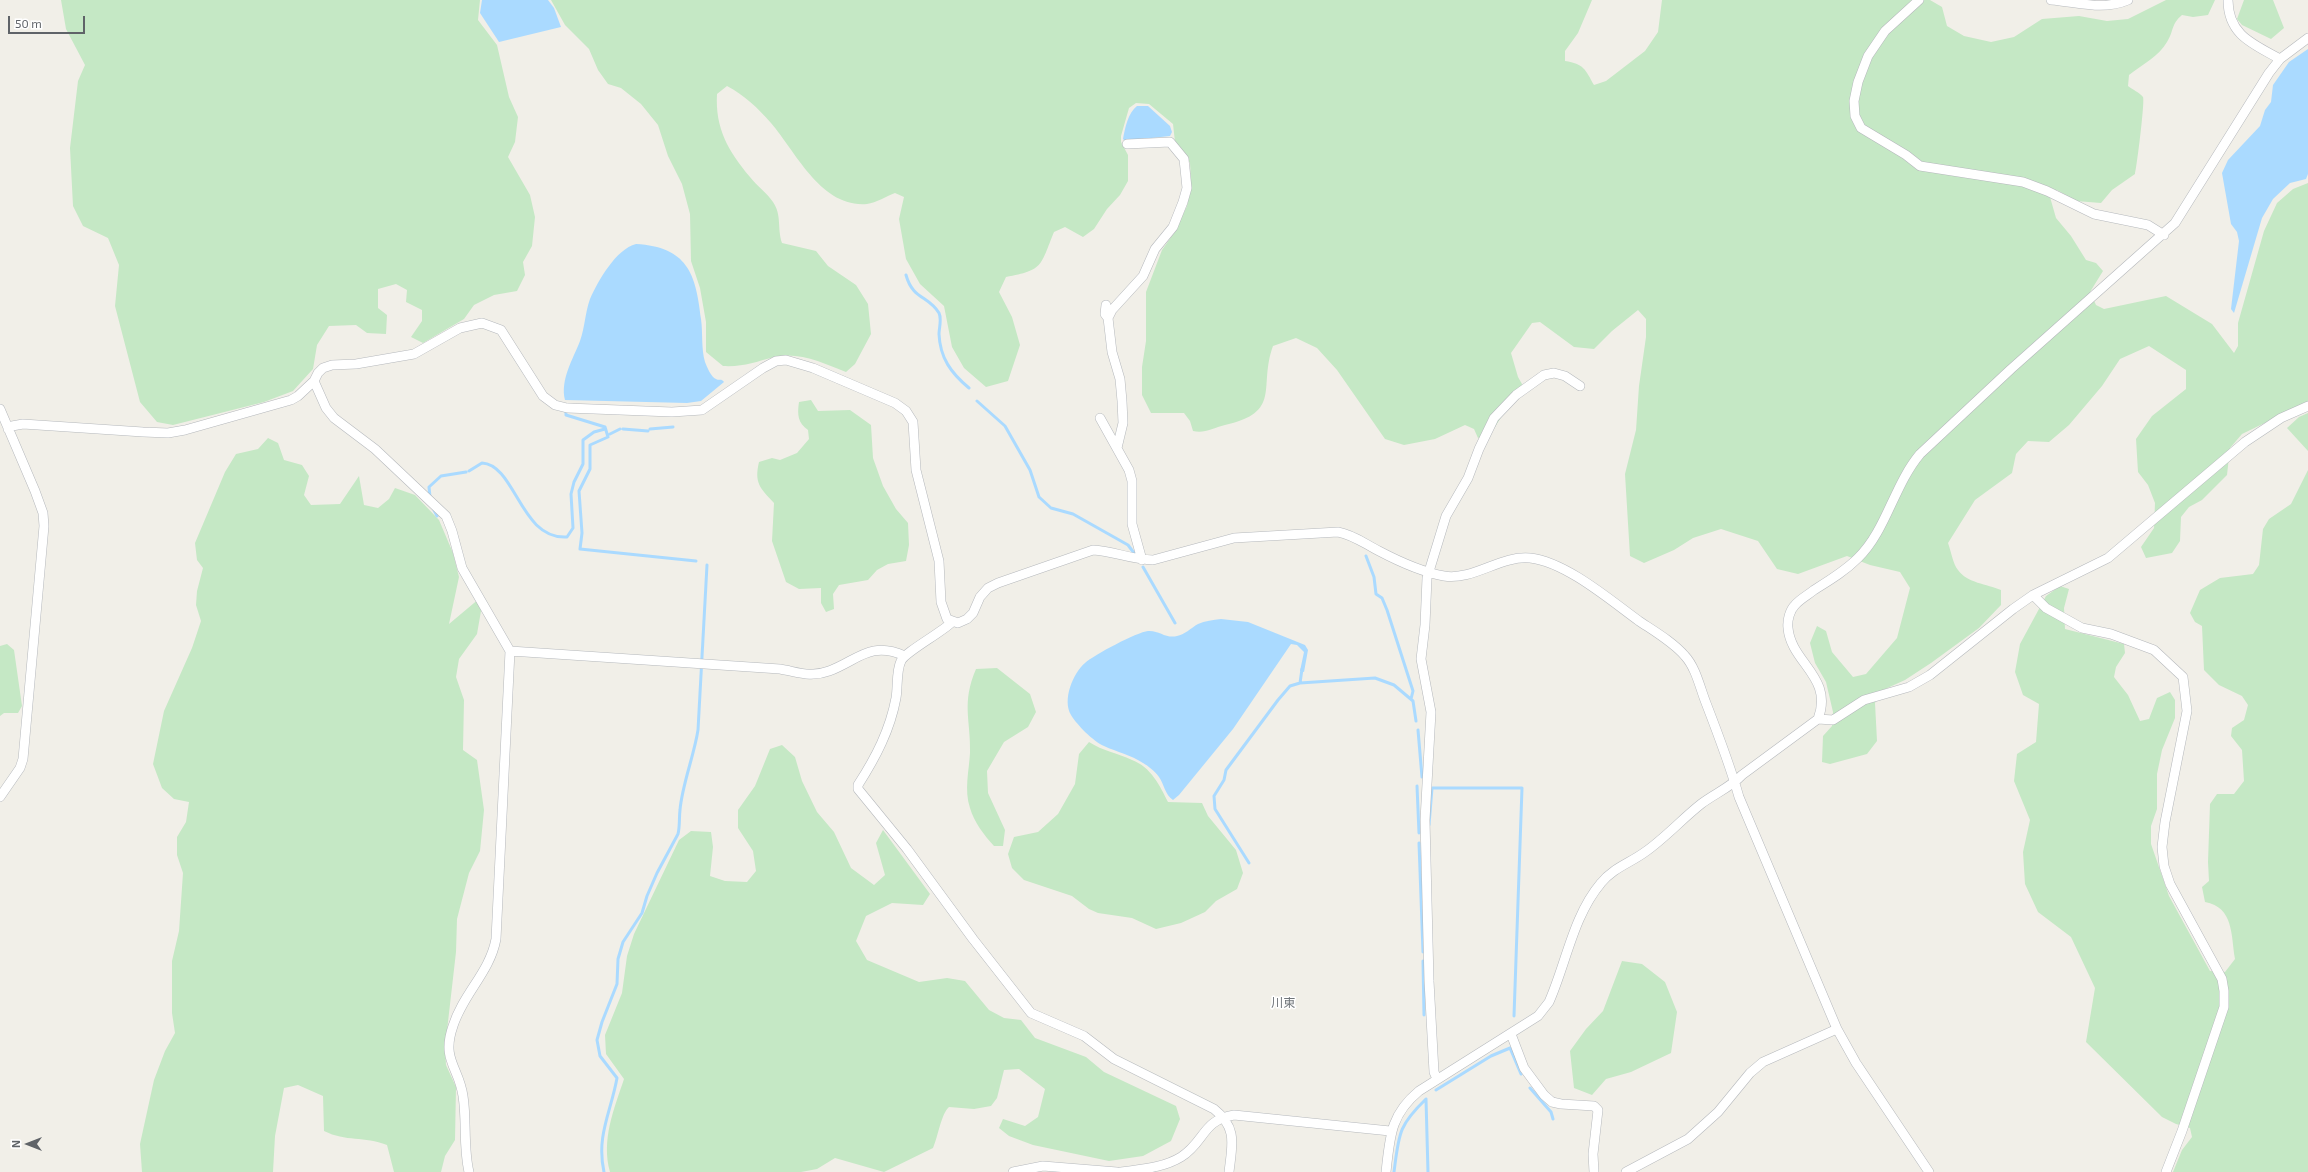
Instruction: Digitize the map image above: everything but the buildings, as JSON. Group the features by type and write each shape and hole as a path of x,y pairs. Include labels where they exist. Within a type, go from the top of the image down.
{"street":[{"path":"1919,0 1885,31 1868,56 1858,82 1854,101 1855,116 1861,128 1906,155 1920,166 2023,182 2047,191 2094,214 2148,225 2164,235"},
{"path":"2051,0 2098,7 2116,5 2128,0"},
{"path":"2228,0 2230,19 2234,28 2248,40 2280,59"},
{"path":"1386,1172 1390,1131 1395,1119 1407,1101 1437,1079 1538,1016 1549,1002 1582,916 1601,883 1614,870 1650,849 1721,789 1735,782 1742,774 1818,718 1821,709 1822,695 1818,682 1790,639 1789,615 1794,605 1848,568 1863,554 1874,536 1904,475 1920,454 2010,369 2164,235 2175,223 2280,59 2308,38"},
{"path":"1108,318 1112,310 1131,292 1142,276 1155,248 1173,227 1187,188 1184,160 1170,142 1127,144"},
{"path":"1106,304 1106,314 1108,318 1112,352 1120,379 1123,423 1117,448"},
{"path":"8,429 12,426 23,424 168,433 291,400 298,396 314,381 318,373 323,368 332,365 347,365 414,354 460,328 482,323 501,330 543,396 555,405 567,408 672,412 702,410 776,361 786,360 803,364 877,394 906,411 911,416 915,432 916,470 939,561 942,610 947,619 952,622 958,623 967,620 973,613 980,597 993,586 1082,552 1105,550 1142,560 1169,556 1181,551 1234,538 1338,532 1349,534 1393,558 1429,571 1454,576 1513,560 1529,558 1558,567 1668,641 1685,656 1695,674 1735,782 1838,1029 1856,1063 1929,1172"},
{"path":"1437,1079 1434,1072 1429,981 1426,828 1426,780 1431,712 1421,659 1429,571 1446,516 1468,478 1479,449 1494,418 1516,395 1544,375 1554,373 1565,376 1580,386"},
{"path":"314,381 326,408 334,418 375,449 446,516 452,531 462,568 510,651 496,939 488,965 459,1010 450,1039 450,1060 461,1084 463,1097 466,1152 469,1172"},
{"path":"1818,718 1833,720 1864,700 1909,687 1930,675 2013,609 2033,596 2108,558 2245,442 2281,418 2308,406"},
{"path":"0,409 35,491 43,513 44,526 23,758 20,768 0,797"},
{"path":"1100,418 1129,470 1132,481 1132,524 1142,560"},
{"path":"2033,596 2046,608 2082,628 2111,634 2154,650 2183,677 2187,710 2165,822 2162,848 2164,866 2170,884 2222,979 2224,1007 2206,1062 2166,1172"},
{"path":"952,622 929,641 905,656 900,662 899,682 890,722 881,746 858,785 858,789 907,849 950,909 1031,1013 1084,1036 1114,1059 1214,1109 1223,1117 1232,1133 1233,1143 1229,1172"},
{"path":"510,651 780,669 798,674 828,671 856,656 870,652 892,651 905,656"},
{"path":"1626,1172 1688,1139 1718,1112 1750,1074 1763,1062 1838,1029"},
{"path":"1511,1034 1524,1068 1544,1095 1552,1102 1594,1106 1598,1110 1593,1154 1594,1172"},
{"path":"1121,1172 1164,1165 1181,1157 1194,1147 1209,1125 1223,1117 1234,1115 1390,1131"},
{"path":"1013,1172 1043,1166 1117,1172"}],"green space":[{"path":"61,0 480,0 478,20 497,45 509,97 518,117 515,142 508,157 530,195 535,217 532,246 523,262 525,275 517,291 494,295 474,305 464,319 423,343 411,337 422,321 422,310 406,302 407,290 396,284 378,289 378,308 387,315 386,334 367,333 356,325 329,326 317,345 313,369 293,391 264,402 173,425 157,422 140,402 115,306 119,265 108,238 83,226 73,206 70,148 78,81 85,65 66,29"},
{"path":"551,0 1592,0 1578,33 1565,51 1565,61 1571,62 1583,68 1594,85 1606,81 1645,51 1658,32 1662,0 1930,0 1942,7 1947,26 1964,36 1991,42 2014,37 2042,19 2079,16 2107,21 2128,19 2166,0 2215,0 2208,15 2193,17 2182,15 2178,18 2169,38 2160,52 2129,75 2128,86 2143,97 2135,174 2112,190 2101,203 2076,201 2057,190 2050,197 2056,218 2071,236 2086,260 2096,263 2103,271 2090,292 2096,305 2104,309 2166,296 2212,324 2234,353 2238,346 2238,323 2264,231 2277,203 2293,189 2308,183 2308,402 2242,434 2230,448 2227,475 2202,500 2189,507 2181,517 2180,541 2172,553 2146,558 2141,547 2154,528 2155,503 2148,485 2138,472 2136,439 2152,416 2186,389 2186,370 2149,346 2120,359 2102,386 2069,425 2049,442 2028,441 2016,454 2012,473 1975,500 1948,543 1953,561 1958,570 1967,578 2001,590 2001,605 1979,628 1931,663 1905,680 1883,690 1875,703 1877,741 1867,754 1830,764 1822,762 1823,736 1832,726 1833,712 1826,682 1815,663 1810,643 1817,626 1826,631 1832,652 1853,677 1866,674 1897,638 1910,588 1900,572 1870,565 1847,556 1798,574 1777,569 1758,541 1721,529 1693,538 1674,550 1644,563 1630,556 1625,474 1636,430 1639,386 1646,337 1646,319 1638,310 1612,331 1594,349 1574,347 1540,322 1532,323 1511,353 1518,377 1526,391 1505,411 1490,435 1478,438 1474,429 1465,425 1435,439 1404,445 1385,439 1337,370 1317,348 1296,338 1273,346 1269,361 1265,396 1262,405 1255,413 1243,420 1209,430 1201,432 1193,431 1190,421 1184,413 1151,413 1142,395 1142,367 1146,341 1146,292 1162,250 1174,233 1187,206 1191,182 1190,163 1175,142 1173,124 1149,104 1136,103 1129,108 1121,136 1121,142 1128,155 1128,181 1120,195 1107,209 1094,229 1083,237 1065,227 1054,232 1039,265 1028,272 1006,277 999,292 1012,317 1020,345 1008,381 986,387 964,368 952,347 944,306 920,284 906,259 899,219 904,197 895,193 878,201 867,204 851,203 836,197 823,188 811,176 761,112 745,98 727,86 717,94 718,118 724,138 735,158 771,199 776,207 782,243 816,251 828,266 856,285 868,304 871,334 855,364 846,372 811,359 792,356 774,357 743,365 723,366 706,352 706,322 700,288 691,261 690,214 682,184 668,156 658,125 641,104 621,88 608,84 598,70 589,49 565,25"},
{"path":"2244,0 2273,0 2284,28 2271,39 2242,25 2237,19"},
{"path":"811,400 818,411 850,410 871,425 873,458 883,486 896,509 908,523 909,545 906,561 888,564 877,570 868,580 839,585 833,594 834,609 826,612 821,603 821,588 799,589 786,582 772,541 774,503 759,485 757,475 759,462 772,458 780,460 797,453 809,439 808,430 800,421 798,411 799,402"},
{"path":"2308,413 2308,451 2287,428 2299,417"},
{"path":"268,438 278,443 284,460 302,465 309,476 304,495 311,505 340,504 359,476 364,505 378,508 389,499 395,488 415,495 439,520 453,553 459,577 449,624 480,598 481,611 477,634 459,659 456,677 464,700 463,750 477,760 484,810 480,851 469,873 457,919 456,952 445,1048 446,1065 456,1087 455,1140 445,1156 441,1172 394,1172 387,1145 379,1142 340,1137 324,1131 323,1096 298,1085 284,1088 275,1136 273,1172 142,1172 140,1144 154,1080 165,1051 175,1033 172,1013 172,961 179,931 183,873 177,855 177,837 186,822 189,802 174,799 162,788 153,764 164,711 192,648 201,621 196,605 197,591 203,568 197,560 195,543 225,472 236,454 258,449"},
{"path":"2308,470 2308,1172 2173,1172 2182,1150 2192,1137 2190,1128 2176,1124 2162,1117 2086,1042 2095,988 2071,937 2038,912 2025,884 2023,852 2030,820 2014,781 2017,754 2036,742 2039,704 2023,695 2015,672 2020,644 2046,596 2060,586 2069,589 2064,608 2065,629 2124,644 2125,653 2116,667 2114,677 2128,695 2140,721 2149,719 2157,698 2170,692 2175,700 2175,718 2162,750 2157,774 2157,809 2151,826 2151,844 2169,896 2210,971 2225,972 2235,959 2229,924 2226,916 2221,910 2214,905 2205,902 2202,887 2209,881 2208,862 2210,804 2217,794 2234,794 2244,781 2242,750 2231,736 2232,728 2244,720 2248,705 2242,696 2219,685 2204,670 2202,626 2195,622 2190,613 2200,590 2220,578 2253,574 2259,565 2263,529 2269,519 2291,504"},
{"path":"7,644 14,650 22,706 18,713 4,713 0,716 0,646"},
{"path":"997,668 1030,694 1036,712 1028,727 1004,742 987,771 988,793 1005,830 1003,846 994,846 980,828 972,813 967,794 970,753 968,702 971,681 976,669"},
{"path":"1089,742 1100,748 1139,763 1145,767 1162,790 1168,802 1202,803 1208,816 1236,850 1243,873 1237,889 1216,901 1205,912 1181,923 1156,929 1132,918 1098,913 1089,909 1072,896 1024,880 1012,868 1008,854 1014,837 1038,832 1058,814 1075,784 1079,754"},
{"path":"782,745 795,757 802,781 817,812 834,832 851,868 874,885 885,875 876,843 883,830 930,894 923,905 892,903 866,916 856,941 867,960 919,982 947,978 965,981 989,1010 1004,1018 1021,1020 1035,1038 1086,1057 1104,1072 1176,1106 1180,1119 1171,1141 1143,1156 1109,1161 1033,1145 1009,1136 999,1128 1003,1119 1025,1126 1038,1117 1045,1089 1019,1069 1004,1070 997,1098 991,1106 974,1109 949,1107 946,1110 942,1120 933,1148 884,1172 835,1158 817,1169 801,1172 610,1172 607,1148 608,1136 613,1113 624,1079 606,1054 605,1035 622,993 627,956 634,934 679,840 691,831 711,832 713,847 710,876 725,881 747,882 756,871 753,851 738,828 738,810 755,786 770,749"},
{"path":"1622,961 1642,964 1665,982 1677,1012 1671,1053 1631,1072 1606,1079 1592,1095 1574,1088 1570,1051 1586,1029 1603,1011"}],"water":[{"path":"482,0 548,0 554,8 561,27 499,42 480,13"},
{"path":"2308,49 2308,174 2306,179 2290,183 2273,199 2262,218 2234,313 2231,309 2239,241 2237,232 2231,224 2222,173 2228,160 2260,126 2265,110 2271,102 2273,85 2289,62"},
{"path":"1137,106 1148,106 1170,126 1172,132 1170,136 1125,141 1123,139 1127,121"},
{"path":"636,244 653,246 667,251 678,257 686,265 692,276 699,303 705,362 712,376 724,382 701,401 687,403 565,400 564,385 571,362 582,336 590,299 608,267 622,252"},
{"path":"1221,619 1248,622 1305,645 1308,650 1304,672 1300,671 1304,652 1297,645 1291,644 1233,729 1179,795 1173,800 1168,795 1159,777 1149,767 1134,758 1100,744 1081,728 1071,715 1069,709 1068,695 1070,687 1076,673 1085,663 1126,639 1148,631 1173,637 1182,634 1198,624"}],"waterway":[{"path":"906,275 913,289 935,307 939,313 939,334 944,358 952,371 969,388"},
{"path":"977,401 1005,426 1030,470 1039,497 1051,508 1073,514 1128,545 1134,553"},
{"path":"566,411 566,415 605,427 608,437 590,445 590,469 579,491 582,533 580,549 696,561"},
{"path":"650,429 673,427"},
{"path":"469,471 482,463 493,467 503,476 528,515 539,527 551,535 567,537 573,528 571,494 574,482 583,464 583,440 594,432 605,429"},
{"path":"610,434 620,429"},
{"path":"623,429 648,431"},
{"path":"430,497 429,487 441,476 466,472"},
{"path":"433,508 437,516"},
{"path":"1366,556 1374,577 1376,594 1382,598 1387,610 1413,691 1411,699"},
{"path":"604,1172 602,1159 603,1135 617,1078 600,1056 597,1040 602,1022 617,984 618,959 623,942 642,913 647,896 657,873 678,834 681,800 698,730 707,565"},
{"path":"1143,567 1175,623"},
{"path":"1300,683 1302,669"},
{"path":"1249,863 1215,809 1214,796 1224,780 1226,770 1290,686 1300,683 1375,678 1394,685 1413,701 1416,721"},
{"path":"1418,730 1422,777"},
{"path":"1417,786 1419,833"},
{"path":"1429,825 1432,788 1522,788 1514,1016"},
{"path":"1419,843 1423,952"},
{"path":"1423,961 1424,1015"},
{"path":"1436,1090 1491,1056 1510,1048 1521,1074"},
{"path":"1530,1088 1551,1112 1553,1119"},
{"path":"1426,1099 1428,1172"},
{"path":"1394,1172 1401,1131 1410,1116 1426,1099"}],"district":[{"name":"川東","path":"1283,1003"}]}
